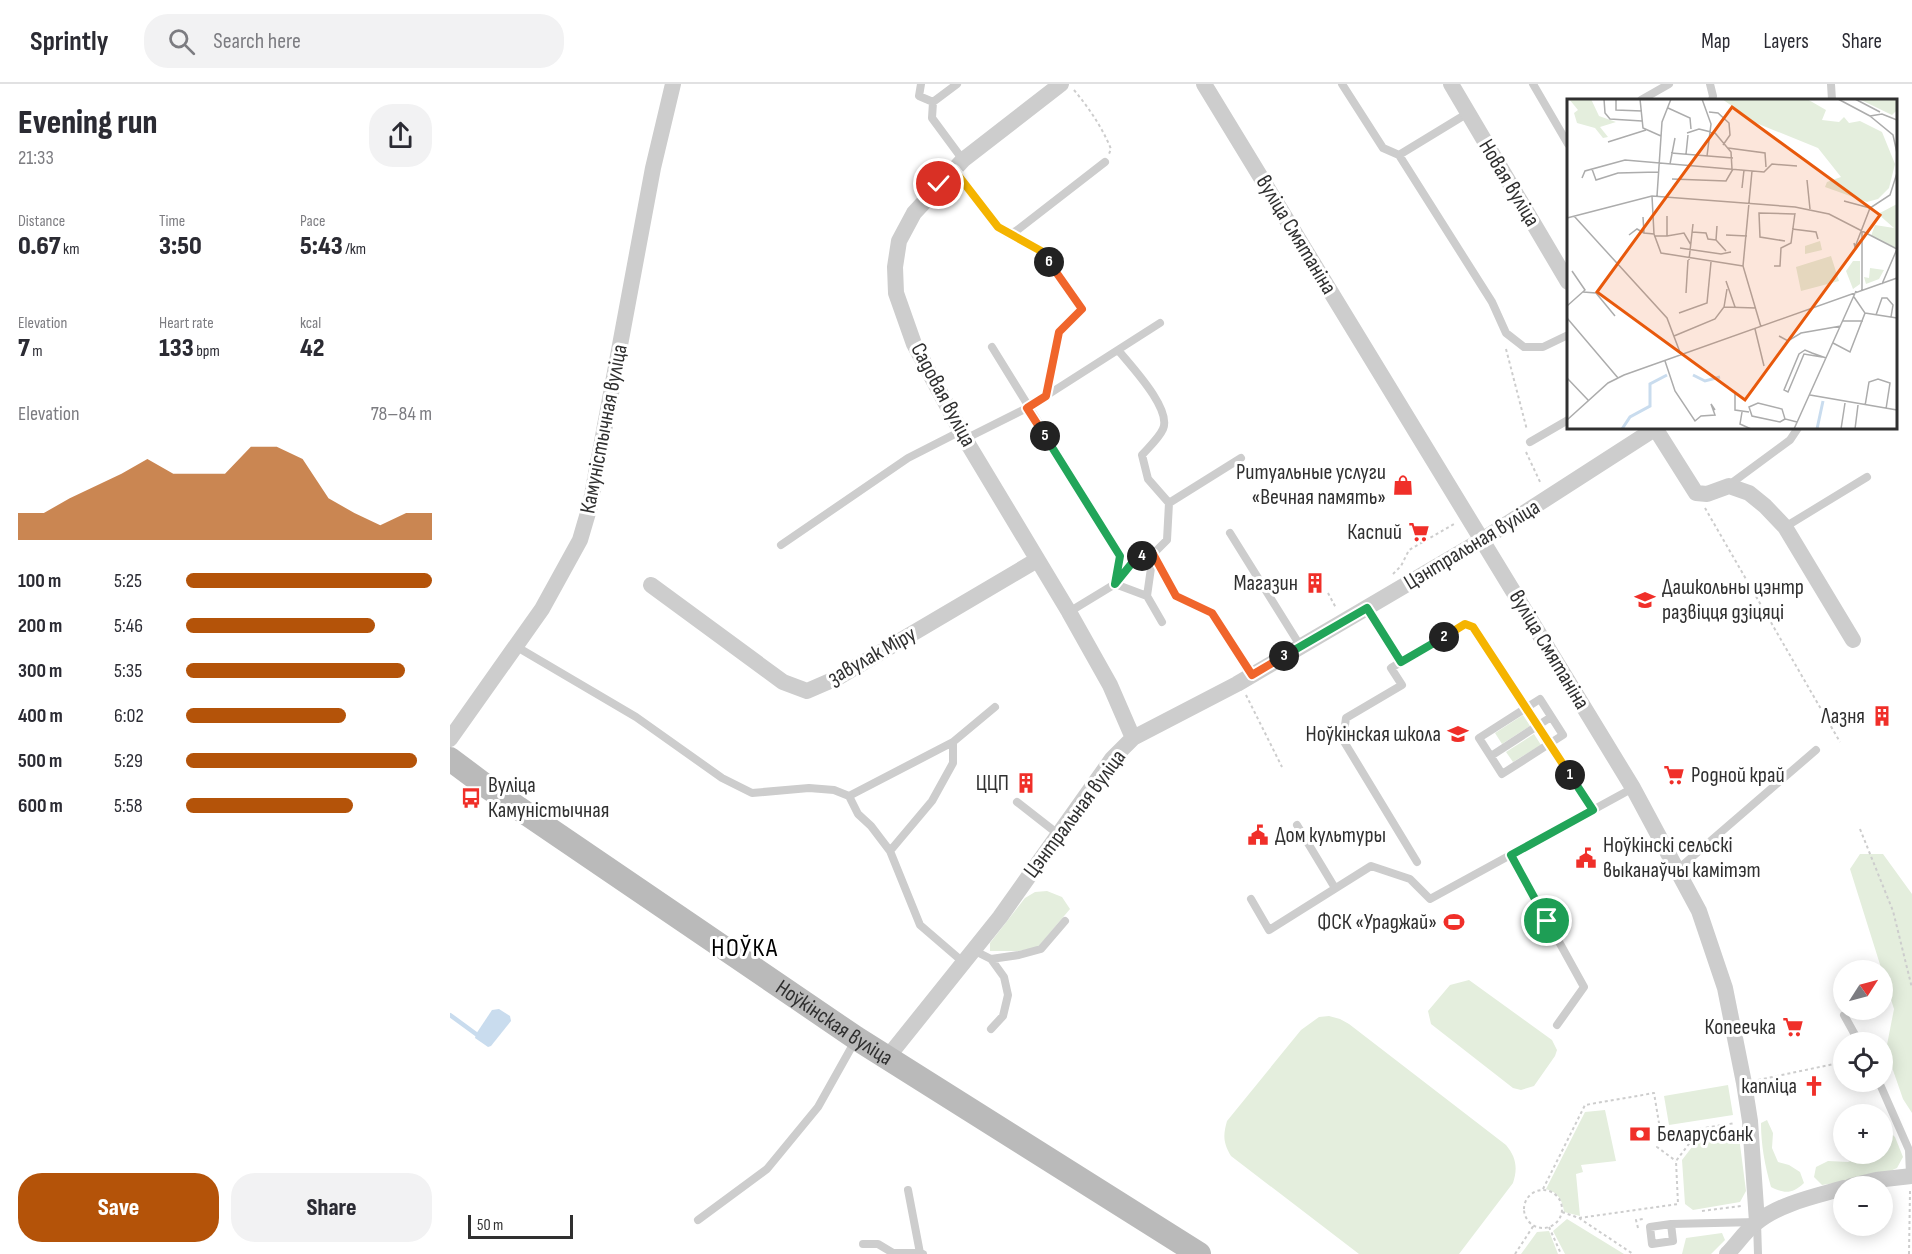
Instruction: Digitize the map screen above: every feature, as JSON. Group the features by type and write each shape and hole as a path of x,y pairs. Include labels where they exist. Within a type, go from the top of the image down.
{"main road":[{"name":"Ноўкінская вуліца","path":"450,759 856,1038 1198,1254"}],"street":[{"name":"Камуністычная вуліца","path":"450,739 517,646 565,570 580,540 590,506 653,168 674,84"},
{"name":"Садовая вуліца","path":"1061,84 958,165 914,213 899,241 895,267 896,293 914,344 963,435 1110,685 1133,738"},
{"name":"вуліца Смятаніна","path":"1204,84 1634,788 1699,911 1725,988 1744,1083 1750,1121 1757,1222"},
{"name":"Новая вуліца","path":"1450,84 1567,279"},
{"name":"Цэнтральная вуліца","path":"887,1058 1000,917 1112,759 1133,738 1252,675 1482,540 1654,429"},
{"path":"1657,429 1696,493 1707,494 1729,486 1749,493 1785,526 1853,640"},
{"name":"завулак Міру","path":"651,585 783,682 807,691 837,678 1037,560"},
{"path":"1893,1178 1911,1175"},
{"path":"1727,1254 1757,1222 1785,1206 1833,1191"}],"lane":[{"path":"921,84 919,96 933,102"},
{"path":"957,84 933,102 932,118 958,165 998,227 1041,251 1082,309 1059,332 1046,396"},
{"path":"1342,84 1383,148 1399,155 1492,302 1506,333 1524,347 1543,347 1567,336"},
{"path":"1533,84 1567,141"},
{"path":"1643,99 1670,84"},
{"path":"1710,84 1714,99"},
{"path":"1831,84 1832,99"},
{"path":"1399,155 1468,114"},
{"path":"1007,234 1016,231 1105,162"},
{"path":"781,545 908,458 1027,408 1160,323"},
{"path":"992,347 1027,408 1120,556 1115,584"},
{"path":"1069,612 1115,584 1132,563 1142,556 1153,554 1167,540 1169,503 1148,479 1142,454 1163,432 1166,421 1158,401 1118,350"},
{"path":"1530,442 1567,421"},
{"path":"1729,486 1790,440 1797,429"},
{"path":"1169,503 1241,458"},
{"path":"1785,526 1867,477"},
{"path":"1230,533 1300,647"},
{"path":"1153,554 1147,596 1162,622"},
{"path":"1115,584 1147,596"},
{"path":"1417,862 1343,740 1346,718 1402,685 1391,668 1465,624 1473,627 1593,810"},
{"path":"517,646 636,717 722,778 752,793 809,788 834,790 849,796 858,814 871,826 890,851 920,925 968,956 991,959 1041,949 1065,921"},
{"path":"1540,699 1551,717 1563,735 1502,774 1479,738 1540,699"},
{"path":"849,796 952,742 995,707"},
{"path":"1491,756 1551,717"},
{"path":"890,851 932,801 953,763 952,742"},
{"path":"1677,870 1816,750"},
{"path":"1251,900 1269,930 1371,866 1410,879 1430,899 1634,788"},
{"path":"1017,802 1058,834"},
{"path":"1297,825 1335,888"},
{"path":"1511,855 1584,987 1557,1025"},
{"path":"991,959 1005,977 1008,995 1003,1016 991,1029"},
{"path":"698,1220 767,1169 818,1107 856,1038"},
{"path":"1883,1092 1909,1150 1911,1175"},
{"path":"862,1244 878,1244 893,1253 921,1253 908,1190"},
{"path":"1671,1224 1757,1222 1758,1254"}],"path":[{"path":"1069,84 1097,121 1112,149 1105,162"},
{"path":"1506,333 1505,344 1530,442 1525,449 1548,498"},
{"path":"1696,493 1840,742"},
{"path":"1153,554 1176,596 1212,613 1252,675 1246,697 1282,767"},
{"path":"1328,593 1339,613"},
{"path":"1367,608 1401,662"},
{"path":"1860,829 1893,911 1912,988"},
{"path":"1744,1083 1833,1064"},
{"path":"1543,1189 1585,1105 1654,1093 1661,1135 1657,1147 1676,1161"},
{"path":"1661,1135 1750,1121"},
{"path":"1579,1218 1678,1204 1676,1161 1701,1128"},
{"path":"1909,1254 1911,1175"},
{"path":"1543,1189 1553,1192 1561,1202 1562,1212 1549,1227 1534,1225 1525,1215 1524,1204 1532,1193 1543,1189"},
{"path":"1701,1211 1744,1206"},
{"path":"1562,1212 1579,1218 1633,1254"},
{"path":"1639,1231 1636,1220 1647,1218"},
{"path":"1515,1254 1534,1225"},
{"path":"1549,1227 1561,1254"}],"green space":[{"path":"1523,715 1530,726 1502,744 1495,733"},
{"path":"1534,734 1541,745 1513,762 1506,752"},
{"path":"1860,854 1883,854 1912,894 1912,1113 1903,1099 1893,1070 1893,1032 1890,1032 1894,1009 1893,960 1879,960 1850,869"},
{"path":"1047,891 1062,897 1070,909 1038,947 1019,951 990,951 990,943 1025,898 1035,892"},
{"path":"1469,980 1552,1040 1557,1050 1555,1056 1534,1086 1521,1090 1513,1088 1431,1024 1428,1011 1450,985"},
{"path":"1329,1016 1349,1024 1506,1145 1512,1154 1516,1168 1513,1183 1459,1254 1359,1254 1231,1156 1228,1151 1224,1139 1227,1121 1301,1030 1319,1017"},
{"path":"1728,1085 1733,1115 1669,1125 1664,1096"},
{"path":"1605,1110 1616,1161 1581,1165 1583,1172 1576,1174 1580,1216 1564,1212 1559,1198 1554,1192 1546,1189 1585,1112"},
{"path":"1767,1120 1773,1133 1772,1148 1778,1162 1789,1165 1800,1172 1804,1183 1792,1191 1784,1192 1771,1187 1761,1131 1761,1123"},
{"path":"1738,1129 1746,1191 1740,1202 1693,1210 1685,1204 1682,1160 1702,1134"},
{"path":"1893,1135 1903,1157 1897,1168 1879,1176 1833,1176 1833,1183 1822,1185 1814,1177 1816,1167 1828,1161 1833,1161 1833,1164 1893,1164"},
{"path":"1567,1219 1624,1254 1565,1254 1553,1231"},
{"path":"1549,1231 1558,1254 1521,1254 1537,1232"},
{"path":"1722,1233 1725,1240 1711,1254 1682,1254 1686,1238"}],"water":[{"path":"499,1009 510,1016 511,1021 488,1047 475,1038 476,1034 492,1010"}],"waterway":[{"path":"450,1015 476,1034"}],"place":[{"name":"Ритуальные услуги «Вечная память»","path":"1403,485"},
{"name":"Каспий","path":"1419,532"},
{"name":"Магазин","path":"1315,583"},
{"name":"Дашкольны цэнтр развіцця дзіцяці","path":"1645,600"},
{"name":"Лазня","path":"1882,716"},
{"name":"Ноўкінская школа","path":"1458,734"},
{"name":"Родной край","path":"1674,775"},
{"name":"ЦЦП","path":"1026,783"},
{"name":"Вуліца Камуністычная","path":"471,798"},
{"name":"Дом культуры","path":"1258,835"},
{"name":"Ноўкінскі сельскі выканаўчы камітэт","path":"1586,858"},
{"name":"ФСК «Ураджай»","path":"1454,922"},
{"name":"Копеечка","path":"1793,1027"},
{"name":"капліца","path":"1814,1086"},
{"name":"Беларусбанк","path":"1640,1134"}],"district":[{"name":"НОЎКА","path":"745,948"}],"route":[{"path":"939,184 954,170 998,227 1041,251 1082,309 1059,332 1046,396 1027,408 1120,556 1115,584 1132,563 1142,556 1153,554 1176,596 1212,613 1252,675 1367,608 1401,662 1465,624 1473,627 1593,810 1511,855 1547,921"}]}
